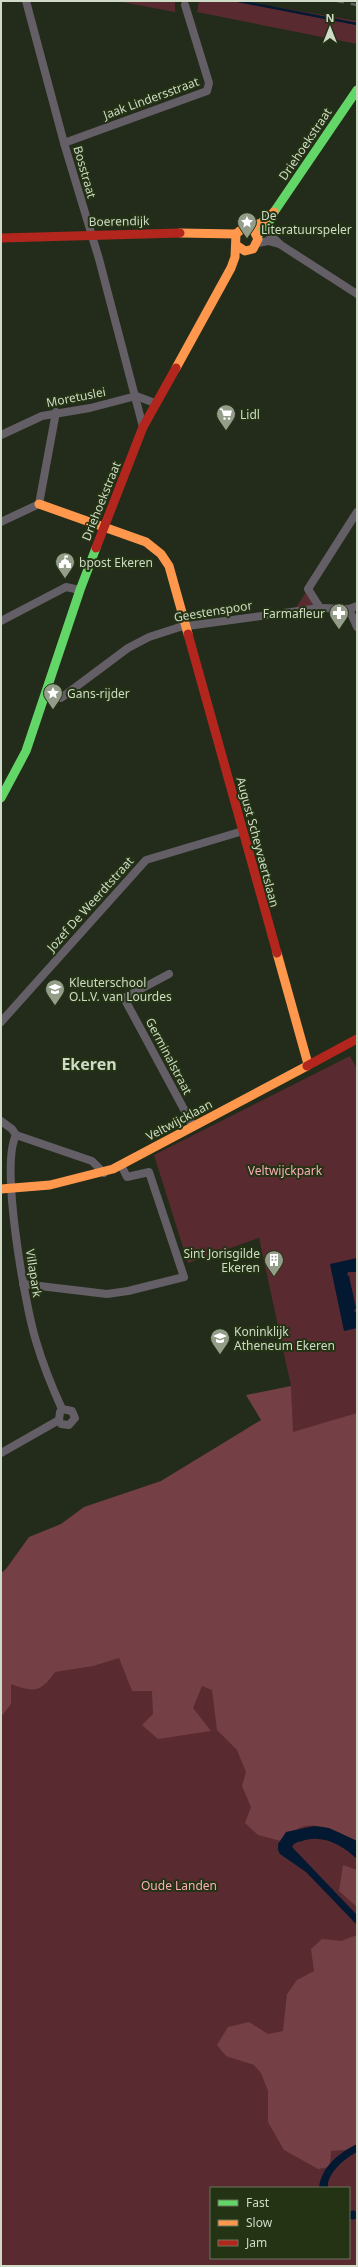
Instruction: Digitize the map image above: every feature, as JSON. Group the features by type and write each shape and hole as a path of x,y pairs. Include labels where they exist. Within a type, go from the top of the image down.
{"street":[{"name":"Bosstraat","path":"26,1 64,143 90,234 99,259 143,427"},
{"name":"Jaak Lindersstraat","path":"64,143 207,91 209,83 185,5"},
{"name":"Driehoekstraat","path":"231,268 245,251 253,249 274,212 357,90"},
{"name":"Driehoekstraat","path":"1,798 26,751 103,526 143,427 231,268 235,257 236,234 242,229 250,228 261,223 274,212"},
{"path":"268,224 270,235 281,245 357,294"},
{"path":"250,228 258,239 281,245"},
{"name":"Boerendijk","path":"1,238 90,234 214,232 236,234"},
{"path":"236,245 245,251"},
{"path":"136,396 155,403"},
{"name":"Moretuslei","path":"1,436 42,416 56,412 90,408 136,396"},
{"path":"1,522 40,504 56,412"},
{"name":"August Scheyvaertslaan","path":"40,504 146,542 161,554 169,566 308,1064"},
{"path":"320,608 308,589 357,512"},
{"path":"1,621 66,587 80,590"},
{"name":"Geestenspoor","path":"45,696 61,698 128,648 149,637 186,626 320,608 348,609 357,606"},
{"path":"348,609 357,627"},
{"name":"Jozef De Weerdtstraat","path":"1,1022 146,860 243,831"},
{"name":"Germinalstraat","path":"169,974 124,998 193,1126"},
{"name":"Veltwijcklaan","path":"5,1189 50,1184 104,1173 357,1039"},
{"path":"1,1121 14,1132 92,1161 104,1173"},
{"name":"Villapark","path":"1,1453 59,1420 61,1424 69,1425 75,1418 72,1411 62,1409 52,1388 35,1340 23,1284 5,1189 14,1132"},
{"path":"23,1284 107,1294 128,1291 184,1277 149,1172 127,1177 121,1165"},
{"path":"59,1420 62,1409"}],"green space":[{"path":"117,1 175,1 175,12"},
{"path":"199,1 241,1 357,21 357,44 197,12"},
{"path":"308,589 320,608 293,612"},
{"name":"Oude Landen","path":"350,1056 357,1069 357,2266 1,2266 1,1581 292,1417 291,1386 259,1238 188,1263 154,1155"}],"shaded area":[{"path":"291,1386 293,1432 357,1413 357,1841 329,1828 322,1826 307,1826 299,1828 281,1841 258,1835 245,1823 251,1807 242,1786 246,1772 237,1750 217,1730 212,1690 202,1686 193,1708 211,1731 158,1739 142,1725 153,1714 152,1691 132,1691 119,1658 93,1666 55,1672 45,1684 36,1689 26,1689 11,1684 11,1704 1,1717 1,1573 6,1569 29,1537 61,1524 84,1507 161,1481 261,1420 246,1395"},
{"path":"343,1865 357,1870 357,1907 339,1891"},
{"path":"357,1935 357,2149 331,2151 330,2167 318,2169 284,2150 268,2122 268,2091 261,2073 254,2065 226,2056 217,2045 228,2027 249,2022 268,2034 283,2031 287,1994 297,1980 314,1971 311,1949 322,1939 341,1941"}],"water":[{"path":"357,1258 357,1272 348,1272 347,1275 349,1276 356,1308 354,1311 357,1313 357,1328 344,1331 330,1264"},
{"path":"314,1826 329,1828 357,1841 357,1859 339,1845 325,1840 310,1839 297,1842 292,1847 357,1915 357,1925 306,1872 280,1854 278,1850 278,1844 286,1832"},
{"path":"357,2144 357,2152 337,2167 330,2177 328,2187 319,2187 320,2180 327,2167 344,2152"},
{"path":"353,2210 358,2215 355,2219 353,2220 350,2218 351,2211"}],"waterway":[{"path":"238,1 357,24"}],"railway":[{"path":"337,1 357,5"}],"traffic: fast":[{"path":"258,235 268,224 274,212 357,90"},
{"path":"1,798 26,751 80,590 96,548"}],"traffic: slow":[{"path":"176,368 231,268 235,257 236,234 242,229 261,223 274,212"},
{"path":"236,245 245,251 253,249 258,239 254,231"},
{"path":"180,233 236,234"},
{"path":"39,504 146,542 161,554 169,566 188,634"},
{"path":"277,953 308,1064"},
{"path":"1,1189 50,1185 113,1169 307,1066"}],"traffic: jam":[{"path":"1,238 180,233"},
{"path":"96,548 143,427 176,368"},
{"path":"188,634 277,953"},
{"path":"307,1066 357,1039"}],"place":[{"name":"De Literatuurspeler","path":"247,239"},
{"name":"Lidl","path":"226,431"},
{"name":"bpost Ekeren","path":"65,579"},
{"name":"Farmafleur","path":"339,630"},
{"name":"Gans-rijder","path":"53,710"},
{"name":"Kleuterschool O.L.V. van Lourdes","path":"55,1006"},
{"name":"Sint Jorisgilde Ekeren","path":"274,1277"},
{"name":"Koninklijk Atheneum Ekeren","path":"220,1355"}],"district":[{"name":"Ekeren","path":"89,1064"}],"park label":[{"name":"Veltwijckpark","path":"285,1170"}]}
